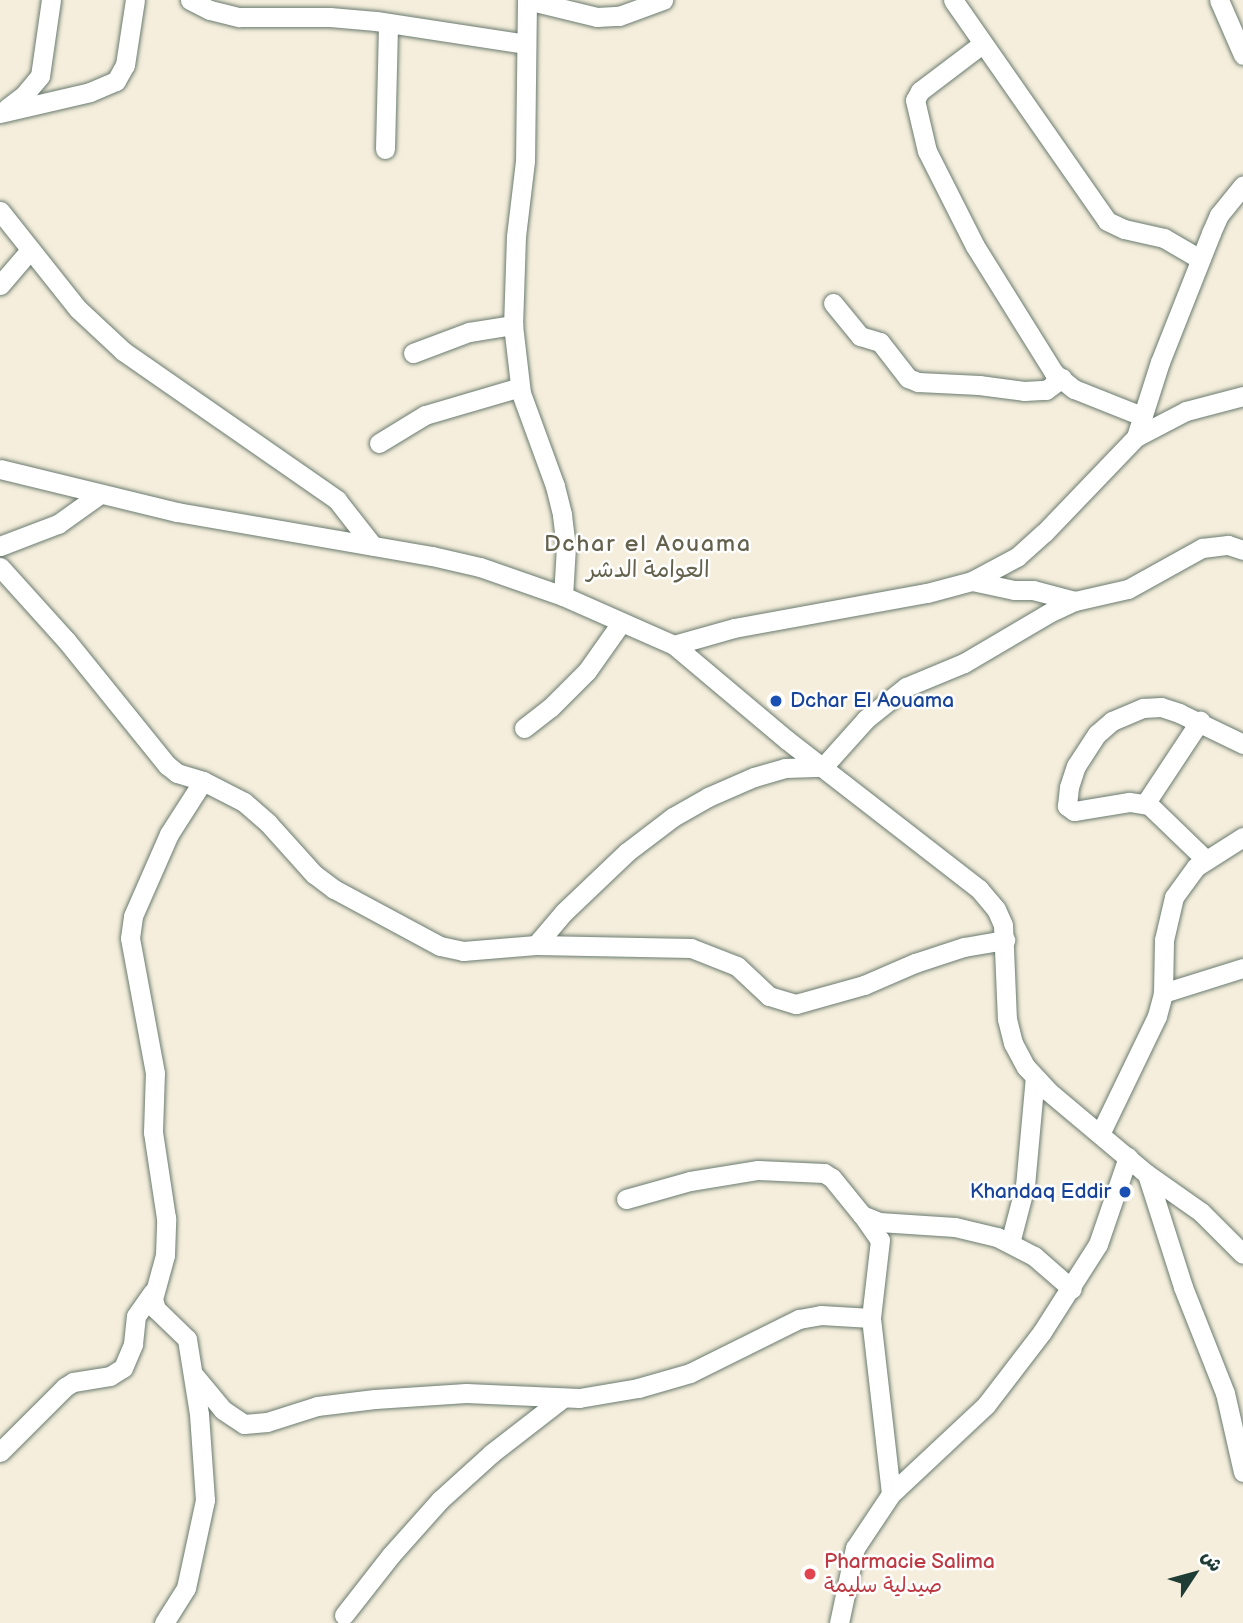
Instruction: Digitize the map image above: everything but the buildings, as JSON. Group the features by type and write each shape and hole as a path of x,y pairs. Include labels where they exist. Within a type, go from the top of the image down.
{"street":[{"path":"0,113 17,101 40,76 51,0"},
{"path":"0,113 90,92 116,81 125,65 135,0"},
{"path":"190,0 210,10 239,17 330,17 526,44"},
{"path":"563,596 566,546 562,515 555,486 531,426 520,387 513,325 516,236 525,161 527,0 597,17 620,16 663,0"},
{"path":"953,0 1107,220 1124,229 1164,238 1200,259"},
{"path":"1219,0 1243,55"},
{"path":"385,149 387,23"},
{"path":"982,44 920,91 915,100 927,151 975,246 1043,356 1074,389 1142,416"},
{"path":"1136,437 1200,259 1219,215 1243,185"},
{"path":"0,211 78,309 124,351 337,500 373,547"},
{"path":"0,285 30,250"},
{"path":"833,303 860,336 880,342 895,357 908,378 918,382 979,385 1024,391 1046,390 1062,379"},
{"path":"413,353 468,332 513,325"},
{"path":"379,443 425,415 520,387"},
{"path":"674,645 734,628 927,593 972,581 1017,557 1136,437 1186,411 1243,396"},
{"path":"0,469 177,512 480,567 563,596 674,645 979,889 996,909 1003,925 1010,1031 1026,1067 1147,1174 1201,1212 1240,1248"},
{"path":"0,546 58,524 100,494"},
{"path":"536,945 564,912 627,852 673,817 708,797 754,777 785,768 823,766 866,719 906,687 964,663 1049,613 1075,601 1128,589 1202,548 1228,545 1243,550"},
{"path":"0,567 66,640 156,755 177,773 203,781 244,802 268,823 314,874 334,889 440,946 463,951 536,945 691,948 737,966 769,996 796,1004 840,993 964,947 1004,940"},
{"path":"972,581 1014,590 1033,590 1075,601"},
{"path":"524,728 550,708 587,671 621,623"},
{"path":"1206,860 1159,813 1145,804 1129,802 1080,811 1069,809 1066,799 1069,787 1086,748 1112,721 1143,708 1161,707 1200,721 1243,744"},
{"path":"1145,804 1200,721"},
{"path":"0,1452 65,1387 73,1382 110,1376 123,1368 133,1344 136,1316 153,1292 165,1255 166,1218 153,1132 155,1073 131,957 130,938 133,916 169,834 203,781"},
{"path":"1100,1134 1157,1016 1163,993 1164,940 1174,897 1187,877 1206,860 1243,837"},
{"path":"1163,993 1243,968"},
{"path":"1010,1243 1025,1186 1035,1077"},
{"path":"839,1623 855,1548 891,1494 986,1405 1072,1289 1098,1244 1128,1157"},
{"path":"626,1199 690,1181 758,1170 809,1171 824,1173 832,1178 880,1240 871,1318 891,1494"},
{"path":"1147,1174 1182,1287 1224,1393 1243,1472"},
{"path":"862,1216 879,1222 955,1227 1010,1243 1049,1268 1072,1289"},
{"path":"153,1292 156,1309 187,1339 205,1500 186,1588 164,1623"},
{"path":"193,1374 223,1410 244,1424 267,1422 317,1406 374,1399 466,1393 563,1398 606,1395 690,1373 755,1338 799,1320 821,1314 871,1318"},
{"path":"344,1615 391,1555 440,1500 492,1453 563,1398"}],"place":[{"name":"Dchar El Aouama","path":"776,701"},
{"name":"Khandaq Eddir","path":"1125,1192"},
{"name":"Pharmacie Salima صيدلية سليمة","path":"810,1574"}],"district":[{"name":"Dchar el Aouama العوامة الدشر","path":"648,557"}]}
